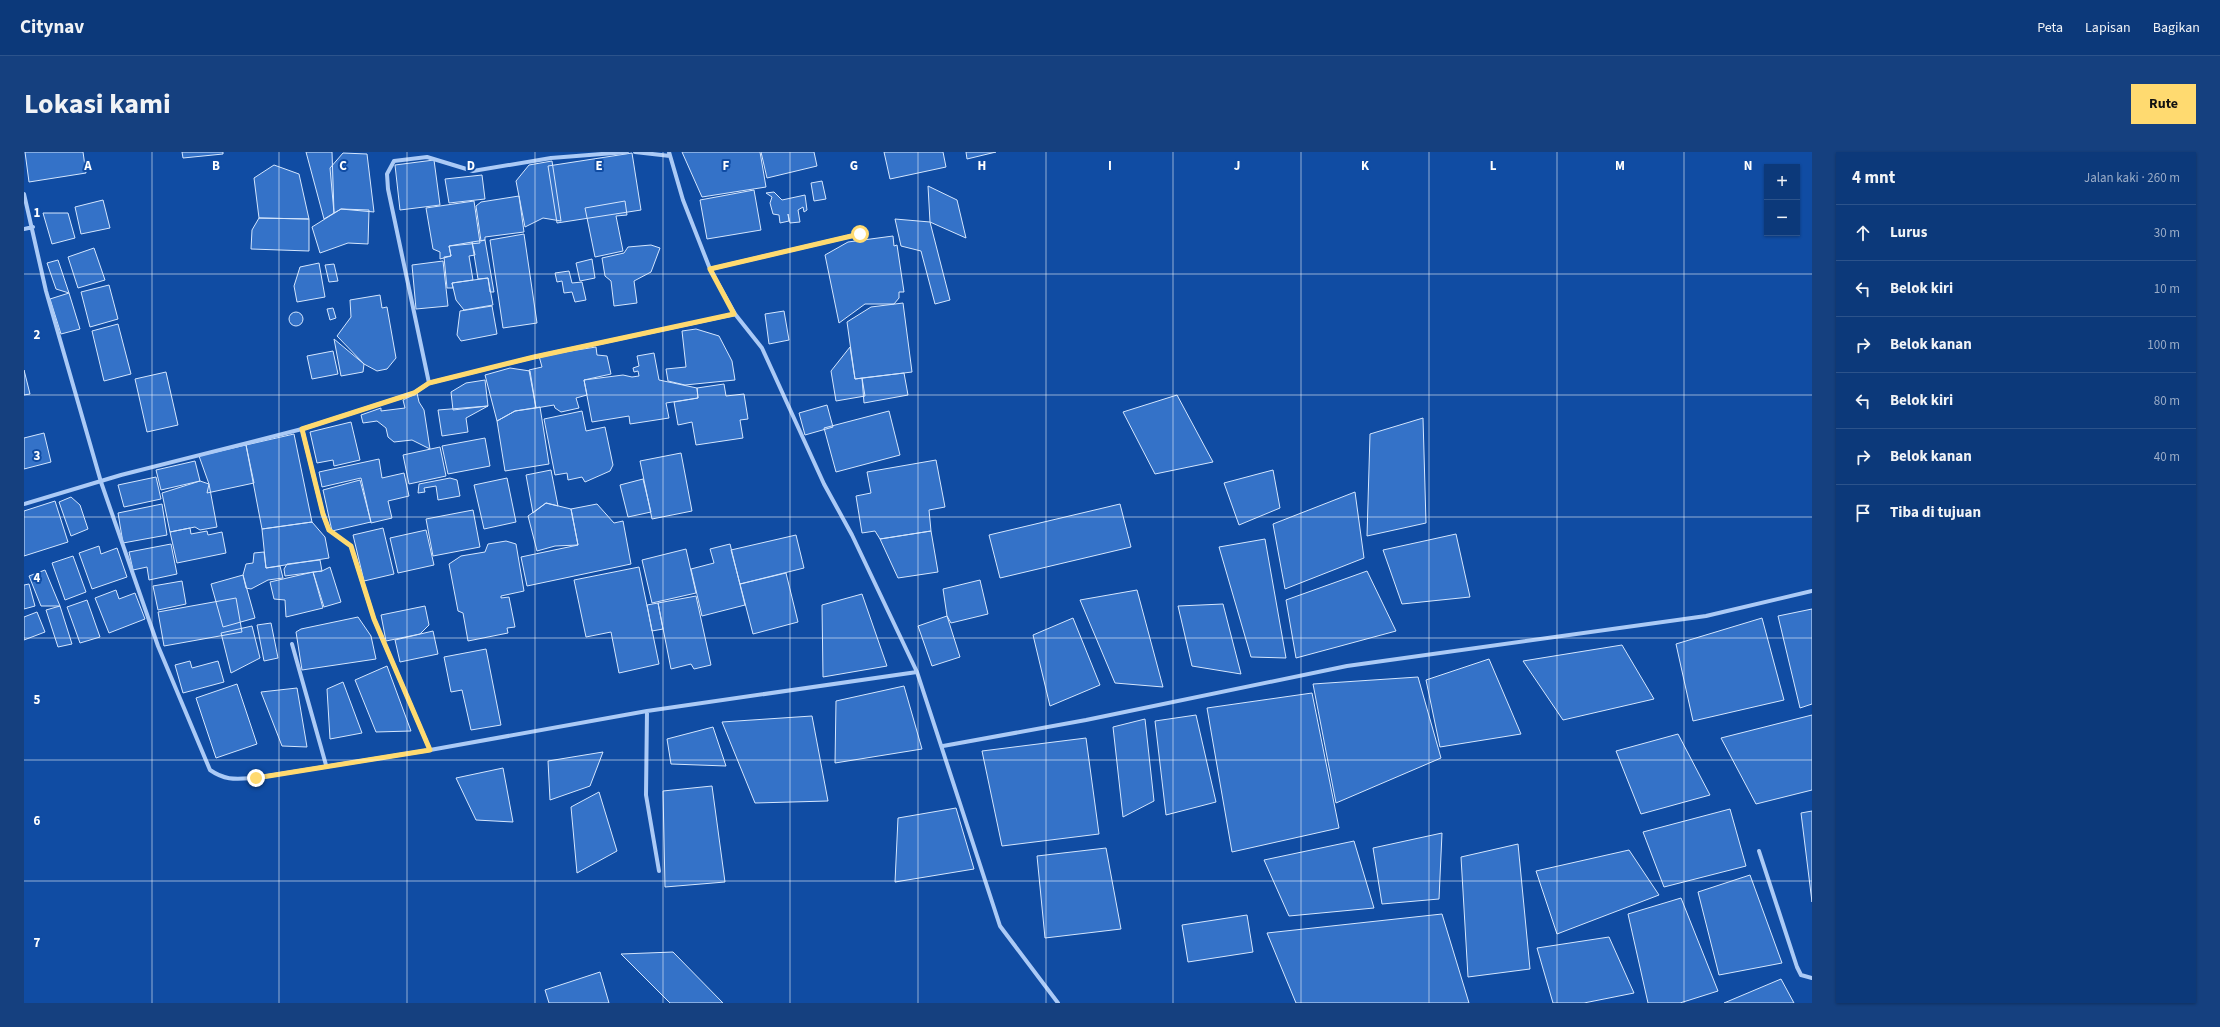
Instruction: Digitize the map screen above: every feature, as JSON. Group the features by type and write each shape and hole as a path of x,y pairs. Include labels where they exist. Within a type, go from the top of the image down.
{"street":[{"path":"429,383 388,189 387,174 394,161 427,157 473,171 551,158 627,152"},
{"path":"635,152 670,154 683,200 710,269 734,314 762,348 824,484 852,536 917,672 943,746 1000,926 1058,1003"},
{"path":"24,194 33,227 46,292 101,482 158,646 210,770 220,777 231,779 256,778 326,765 430,750 647,711 917,672"},
{"path":"24,229 33,227"},
{"path":"710,269 860,234"},
{"path":"24,504 193,455 302,429 414,393 429,383 534,357 734,314"},
{"path":"302,429 323,514 329,530 351,546 374,619 430,750"},
{"path":"943,746 1086,720 1347,666 1706,616 1812,591"},
{"path":"292,644 326,765"},
{"path":"647,711 646,795 659,872"},
{"path":"1759,851 1797,967 1802,975 1812,978"}],"building":[{"path":"25,152 83,152 86,173 29,182"},
{"path":"182,152 223,152 223,154 183,158"},
{"path":"306,152 332,152 334,213 324,219"},
{"path":"682,152 760,152 766,187 702,197"},
{"path":"761,152 814,152 817,166 767,178"},
{"path":"884,152 943,152 946,167 890,179"},
{"path":"966,152 996,152 967,159"},
{"path":"343,153 367,154 374,212 341,209 334,213 330,168"},
{"path":"632,153 641,210 557,223 548,166"},
{"path":"434,160 440,205 400,210 395,165"},
{"path":"552,161 561,221 543,218 525,227 516,181 529,165"},
{"path":"274,165 299,174 309,219 259,218 254,178"},
{"path":"482,175 485,199 449,203 445,179"},
{"path":"822,181 826,199 814,201 811,183"},
{"path":"928,186 957,200 966,238 930,222"},
{"path":"754,190 761,230 707,239 700,200"},
{"path":"774,192 782,200 805,195 807,210 804,212 803,207 798,210 800,222 790,223 788,214 789,221 780,223 779,215 773,214 770,203 772,197 766,193"},
{"path":"519,196 524,232 485,237 485,240 481,241 476,206 481,202"},
{"path":"103,200 110,228 81,234 75,207"},
{"path":"474,201 480,243 449,246 451,256 440,259 440,252 433,249 426,208"},
{"path":"625,201 627,215 616,216 623,251 595,257 585,208"},
{"path":"341,209 369,210 368,244 348,243 320,253 312,227"},
{"path":"43,213 68,213 75,238 52,244"},
{"path":"259,218 309,219 309,251 251,249 252,230"},
{"path":"895,219 930,222 950,300 935,304 921,251 901,246"},
{"path":"524,234 537,323 503,328 490,240"},
{"path":"893,236 894,246 897,245 904,292 899,292 899,298 894,304 865,304 839,323 825,255 848,242"},
{"path":"485,240 494,292 490,292 488,278 478,279 472,242"},
{"path":"472,242 475,255 469,256 473,280 452,283 453,288 447,288 444,257 451,256 449,246"},
{"path":"651,245 660,248 651,272 634,281 637,303 614,306 611,281 605,276 602,258 624,253 628,247"},
{"path":"94,248 105,280 78,288 68,257"},
{"path":"592,259 595,278 580,281 576,263"},
{"path":"58,260 69,293 56,289 47,263"},
{"path":"443,261 448,306 416,309 412,265"},
{"path":"319,263 325,297 297,302 294,286 300,267"},
{"path":"334,264 338,281 329,282 325,265"},
{"path":"569,271 572,283 582,282 586,300 575,302 572,292 564,293 562,281 557,282 555,273"},
{"path":"488,278 493,305 464,310 456,300 452,283"},
{"path":"109,285 118,319 90,327 81,292"},
{"path":"69,293 80,329 61,334 50,299"},
{"path":"380,295 382,308 387,307 396,358 387,369 377,371 364,364 337,336 351,317 350,300"},
{"path":"903,303 912,372 855,379 847,322 871,307"},
{"path":"492,306 497,334 461,341 457,335 460,311"},
{"path":"333,308 336,318 330,320 327,309"},
{"path":"784,311 789,340 769,344 765,314"},
{"path":"293,312 299,312 303,316 303,322 299,326 293,326 289,322 289,316"},
{"path":"118,324 131,374 104,381 92,331"},
{"path":"696,329 719,336 732,361 735,380 685,385 668,381 666,369 686,367 682,331"},
{"path":"334,339 364,364 363,372 341,376"},
{"path":"596,347 597,355 607,356 611,374 584,380 587,395 576,398 579,408 561,412 555,408 554,405 536,408 529,370 542,367 539,356"},
{"path":"850,347 855,379 862,378 865,396 836,401 831,371"},
{"path":"333,351 338,374 312,379 307,356"},
{"path":"654,353 659,380 697,388 698,398 666,403 669,418 630,424 629,416 592,422 584,380 623,375 632,377 639,376 638,371 634,372 633,368 639,366 637,356"},
{"path":"510,368 530,371 536,408 515,411 497,421 485,375"},
{"path":"24,370 30,394 24,395"},
{"path":"166,372 178,425 147,432 135,379"},
{"path":"904,373 908,395 864,403 862,378"},
{"path":"485,380 488,406 453,410 451,392 466,383"},
{"path":"724,384 726,396 744,394 748,419 740,420 743,438 696,445 692,422 678,425 674,402 698,398 697,388"},
{"path":"417,393 419,402 424,410 430,449 412,440 394,442 388,437 386,428 377,421 363,423 361,415 381,408 381,411 405,408 403,400"},
{"path":"1177,395 1213,462 1155,474 1123,412"},
{"path":"827,405 833,427 805,435 799,413"},
{"path":"488,406 466,418 468,432 442,436 438,410"},
{"path":"540,407 549,464 505,471 497,421 515,411"},
{"path":"582,411 586,431 605,427 613,465 610,471 585,482 582,477 568,480 567,473 555,475 544,419"},
{"path":"889,411 900,455 836,472 824,428"},
{"path":"1423,418 1426,523 1367,536 1370,434"},
{"path":"351,422 360,460 334,466 333,460 317,463 310,432"},
{"path":"44,433 51,462 24,469 24,438"},
{"path":"294,434 312,522 262,529 246,445"},
{"path":"485,438 490,466 448,474 442,446"},
{"path":"246,445 254,483 207,493 209,484 199,456"},
{"path":"440,447 446,476 409,484 403,455"},
{"path":"681,453 692,511 652,519 640,461"},
{"path":"379,459 382,478 404,473 409,496 388,501 392,518 371,523 361,478 322,487 319,472"},
{"path":"936,460 945,507 929,510 931,531 880,539 875,531 862,533 856,496 871,493 867,472"},
{"path":"195,461 200,481 161,490 156,470"},
{"path":"551,470 558,506 546,503 533,513 526,475"},
{"path":"1273,470 1280,508 1239,525 1224,483"},
{"path":"156,477 161,499 124,507 118,485"},
{"path":"450,478 457,480 460,496 438,500 436,486 424,488 425,492 418,493 419,484"},
{"path":"507,478 516,522 484,529 474,485"},
{"path":"643,479 651,512 628,517 620,485"},
{"path":"360,480 371,522 332,531 323,490"},
{"path":"200,481 209,484 217,527 200,530 195,527 170,532 162,493"},
{"path":"1355,492 1364,558 1285,589 1273,524"},
{"path":"71,497 80,505 88,529 71,536 59,502"},
{"path":"55,501 68,542 24,556 24,511"},
{"path":"546,503 571,509 578,545 555,546 537,551 528,516"},
{"path":"162,504 167,535 123,543 118,513"},
{"path":"597,504 614,523 623,521 631,564 527,586 521,557 578,545 571,509"},
{"path":"1120,504 1131,547 1000,578 989,535"},
{"path":"473,510 480,547 433,556 426,519"},
{"path":"312,522 325,537 329,558 266,568 262,529"},
{"path":"190,528 191,534 207,531 208,535 222,532 226,553 177,563 170,532"},
{"path":"383,528 394,574 364,581 353,535"},
{"path":"426,530 434,565 398,573 390,538"},
{"path":"931,531 938,572 898,578 880,539"},
{"path":"1456,534 1470,597 1402,604 1383,550"},
{"path":"796,535 804,568 740,584 731,550"},
{"path":"1265,539 1286,658 1251,657 1219,547"},
{"path":"506,541 516,544 524,591 501,596 501,598 509,597 515,627 507,628 508,633 468,641 463,613 458,611 449,564 461,556 485,552 488,544"},
{"path":"171,544 177,574 149,580 147,567 133,570 129,552"},
{"path":"730,544 745,605 702,616 691,569 714,563 710,549"},
{"path":"99,546 101,554 117,548 127,577 92,589 79,553"},
{"path":"686,549 696,593 652,603 642,560"},
{"path":"264,552 266,568 280,566 283,578 268,580 251,589 246,588 243,575 246,564 253,563 254,553"},
{"path":"73,556 86,592 65,600 52,563"},
{"path":"320,560 322,571 285,576 284,569 287,564"},
{"path":"330,567 341,602 324,607 313,572 322,571"},
{"path":"639,567 659,664 619,673 611,632 586,637 574,580"},
{"path":"45,570 60,606 41,606 29,576"},
{"path":"1367,571 1396,631 1296,658 1286,600"},
{"path":"313,572 323,608 286,617 285,600 274,599 270,582"},
{"path":"786,573 798,622 753,634 740,584"},
{"path":"243,575 255,618 223,627 211,584"},
{"path":"980,580 988,614 951,623 947,616 943,589"},
{"path":"182,581 186,604 158,610 153,586"},
{"path":"29,584 35,606 24,609 24,585"},
{"path":"116,590 119,599 135,593 145,619 109,633 95,598"},
{"path":"1137,590 1163,687 1115,683 1080,600"},
{"path":"862,594 887,666 823,677 822,605"},
{"path":"696,596 711,665 694,669 691,664 671,669 658,603"},
{"path":"236,598 242,632 164,646 158,612"},
{"path":"87,600 100,637 80,643 67,607"},
{"path":"658,603 663,629 652,631 647,605"},
{"path":"1223,604 1241,674 1192,666 1178,606"},
{"path":"60,606 72,644 58,647 46,610"},
{"path":"425,606 429,625 420,634 386,641 381,615"},
{"path":"1812,609 1812,704 1800,708 1778,616"},
{"path":"37,612 45,632 24,640 24,617"},
{"path":"947,616 960,657 932,666 918,626"},
{"path":"358,617 371,636 376,659 302,670 296,632 301,629"},
{"path":"1073,618 1100,685 1050,706 1033,635"},
{"path":"1762,618 1784,700 1693,721 1676,644"},
{"path":"271,623 278,658 264,661 257,625"},
{"path":"252,626 260,658 231,673 221,633"},
{"path":"433,631 438,654 400,662 395,640"},
{"path":"1622,645 1654,699 1563,720 1523,661"},
{"path":"486,649 501,725 471,730 462,690 451,692 444,657"},
{"path":"1489,659 1521,734 1440,747 1426,680"},
{"path":"190,661 192,668 218,661 224,682 183,693 175,665"},
{"path":"387,666 411,731 376,732 355,680"},
{"path":"1418,677 1441,758 1336,803 1313,684"},
{"path":"343,682 362,733 330,739 327,689"},
{"path":"237,684 257,744 216,758 196,698"},
{"path":"904,686 922,749 835,763 836,701"},
{"path":"297,688 307,747 282,746 261,692"},
{"path":"1312,693 1339,828 1232,852 1207,708"},
{"path":"1196,715 1216,802 1166,815 1155,721"},
{"path":"1812,715 1812,790 1756,804 1721,738"},
{"path":"812,716 828,801 755,803 722,722"},
{"path":"1145,719 1154,801 1123,817 1113,727"},
{"path":"713,727 726,766 671,764 667,739"},
{"path":"1678,734 1710,795 1641,814 1616,751"},
{"path":"1086,738 1099,834 1002,846 982,751"},
{"path":"603,752 590,786 550,800 548,761"},
{"path":"503,768 513,822 476,820 456,778"},
{"path":"712,786 725,882 665,887 663,791"},
{"path":"599,792 617,851 577,873 571,807"},
{"path":"956,808 974,869 895,882 898,818"},
{"path":"1730,809 1746,866 1664,887 1643,832"},
{"path":"1812,811 1812,902 1801,813"},
{"path":"1442,833 1439,899 1382,904 1373,848"},
{"path":"1354,841 1374,908 1289,916 1264,860"},
{"path":"1518,844 1530,969 1468,977 1461,857"},
{"path":"1106,848 1121,929 1045,938 1037,856"},
{"path":"1629,850 1659,895 1557,934 1536,871"},
{"path":"1750,875 1782,963 1719,975 1698,892"},
{"path":"1681,898 1718,991 1680,1003 1648,1003 1628,914"},
{"path":"1442,914 1469,1003 1296,1003 1267,933"},
{"path":"1247,915 1253,952 1188,962 1182,925"},
{"path":"1609,937 1634,993 1584,1003 1553,1003 1537,948"},
{"path":"673,952 723,1003 670,1003 621,954"},
{"path":"600,972 609,1003 549,1003 545,990"},
{"path":"1781,979 1794,1003 1724,1003"}],"route":[{"path":"256,778 326,765 430,750 374,619 351,546 329,530 323,514 302,429 414,393 429,383 534,357 596,345 734,314 710,269 860,234"}]}
